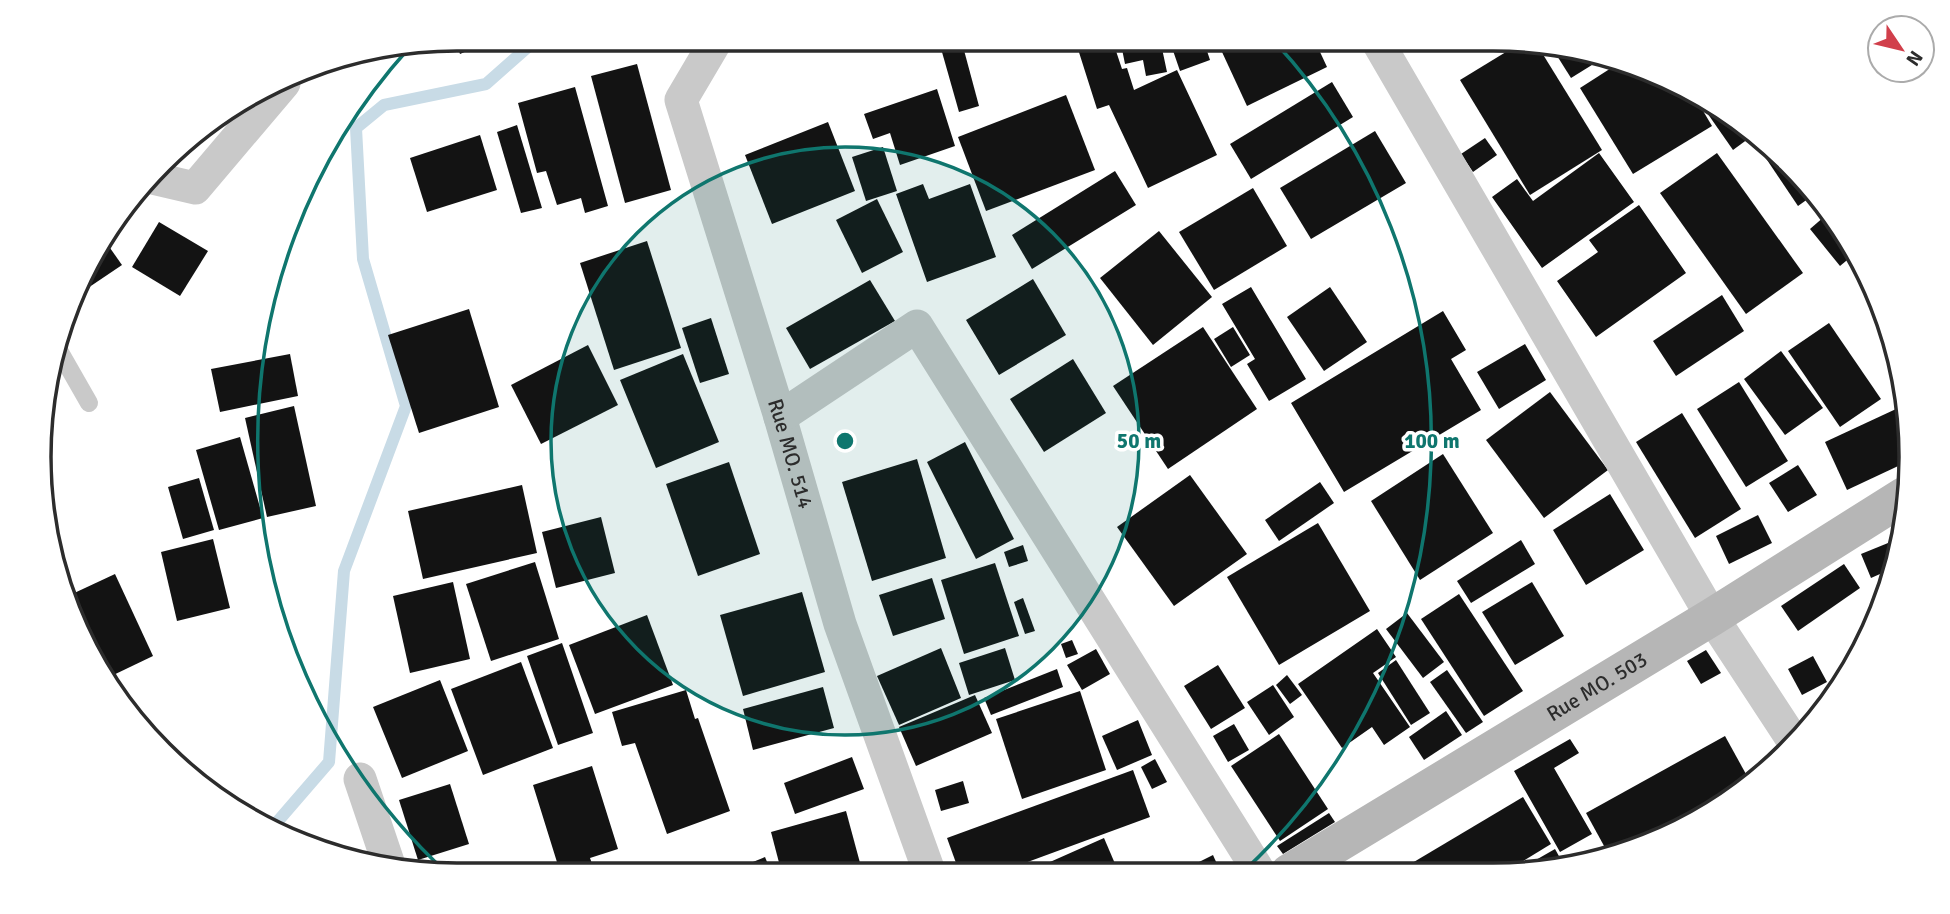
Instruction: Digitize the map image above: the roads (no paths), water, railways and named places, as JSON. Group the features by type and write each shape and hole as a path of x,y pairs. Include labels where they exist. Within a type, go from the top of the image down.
{"street":[{"name":"Rue MO. 514","path":"709,51 681,100 780,417 840,624 926,863"},
{"path":"1384,51 1712,617 1789,734"},
{"path":"161,180 195,187 274,94"},
{"path":"780,417 917,326 1254,863"},
{"name":"Rue MO. 503","path":"1306,863 1712,617 1897,501"},
{"path":"360,779 386,857"}],"lane":[{"path":"64,358 89,403"}],"waterway":[{"path":"278,821 329,762 344,571 406,406 363,259 356,128 384,105 486,84 523,51"}]}
